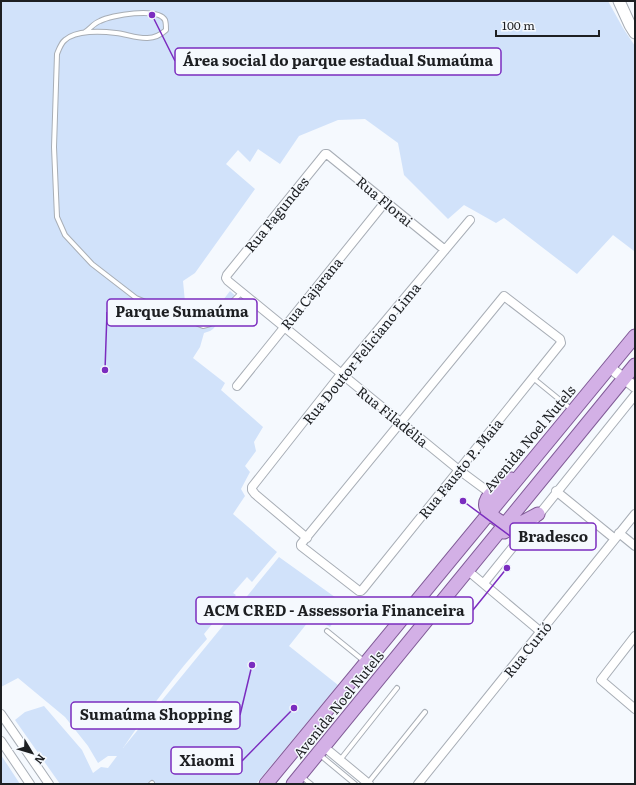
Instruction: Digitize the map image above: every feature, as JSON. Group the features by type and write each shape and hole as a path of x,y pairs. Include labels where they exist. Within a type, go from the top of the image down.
{"main road":[{"path":"619,1 635,33"},
{"name":"Avenida Noel Nutels","path":"266,784 635,336"},
{"name":"Avenida Noel Nutels","path":"296,780 467,570 496,536 508,526 635,365"},
{"path":"524,470 490,493 486,504 486,509 488,513 496,520 508,526 538,514"}],"street":[{"name":"Rua Florai","path":"325,154 328,154 445,250"},
{"name":"Rua Fagundes","path":"227,274 325,154"},
{"name":"Rua Cajarana","path":"237,386 386,201"},
{"name":"Rua Doutor Feliciano Lima","path":"307,538 255,494 252,487 342,374 470,220"},
{"name":"Rua Filadélia","path":"227,274 226,278 228,282 241,293 459,470 490,493"},
{"name":"Rua Fausto P. Maia","path":"307,538 301,546 361,591 561,343 560,339 505,297 502,297 401,422"},
{"path":"609,367 635,387"},
{"path":"484,583 556,491 635,395"},
{"path":"307,538 401,422"},
{"path":"556,491 617,536 635,546"},
{"name":"Rua Curió","path":"418,784 635,514"},
{"path":"508,526 512,547"},
{"path":"467,570 541,632"},
{"path":"635,636 602,678 601,682 635,709"},
{"path":"1,714 48,784"},
{"path":"1,741 30,784"},
{"path":"321,750 339,760 368,784"}],"lane":[{"path":"85,32 98,21 112,16 146,13 159,15 165,20 166,30 160,35 140,38 116,33 76,33 64,40 57,54 54,147 57,217 65,235 92,264 136,298 203,326 210,324 241,293"},
{"path":"533,378 573,411"},
{"path":"327,631 366,662"},
{"path":"339,760 397,688"},
{"path":"368,784 425,712"},
{"path":"321,750 355,784"},
{"path":"296,780 311,784"}],"shaded area":[{"path":"1,1 608,1 635,46 635,249 634,251 613,235 577,274 504,218 496,223 464,205 448,219 404,175 398,143 365,119 338,120 299,136 280,164 258,149 250,162 238,150 226,164 255,189 195,273 183,281 185,302 193,309 198,305 207,312 207,321 230,291 239,299 213,329 204,333 200,347 193,358 225,383 221,390 263,427 254,442 256,451 245,466 250,472 241,489 245,496 233,514 277,552 252,582 247,577 233,593 236,595 204,634 207,639 163,692 123,748 279,557 346,605 330,627 312,617 289,646 338,685 256,784 60,784 15,720 25,712 44,706 82,750 93,773 101,767 108,768 117,756 108,756 98,763 88,746 65,717 18,678 1,687"},
{"path":"1,755 20,784 1,784"}],"place":[{"name":"Área social do parque estadual Sumaúma","path":"152,15"},
{"name":"Parque Sumaúma","path":"105,370"},
{"name":"Bradesco","path":"463,501"},
{"name":"ACM CRED - Assessoria Financeira","path":"507,568"},
{"name":"Sumaúma Shopping","path":"252,665"},
{"name":"Xiaomi","path":"294,708"}]}
